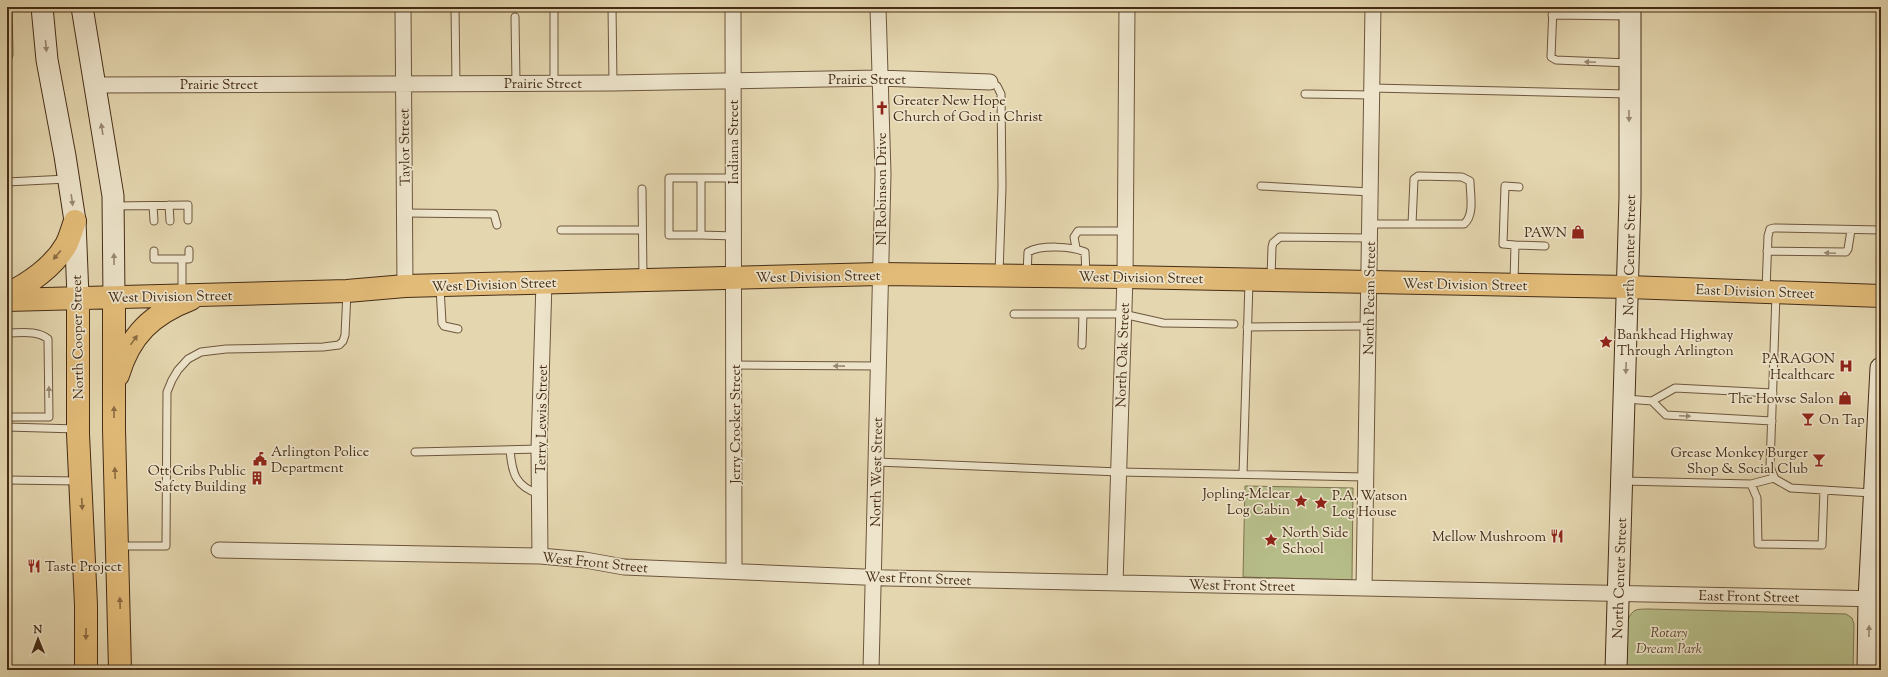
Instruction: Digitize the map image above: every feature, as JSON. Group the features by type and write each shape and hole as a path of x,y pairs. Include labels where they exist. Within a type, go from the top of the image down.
{"main road":[{"name":"North Cooper Street","path":"42,7 47,60 74,221 78,297 78,429 86,605 86,670"},
{"path":"82,7 96,85 113,206 114,388 120,670"},
{"name":"North Center Street","path":"1616,670 1630,197 1630,12"},
{"path":"7,294 21,288 47,268 66,245 74,221"},
{"name":"West Division Street","path":"7,300 347,291 405,286 880,274 1086,276 1628,287"},
{"name":"East Division Street","path":"1628,287 1881,296"},
{"path":"114,388 122,361 133,339 150,322 169,308 192,296"},
{"path":"1868,670 1875,599 1881,368"}],"street":[{"name":"Taylor Street","path":"403,7 405,286"},
{"name":"Indiana Street","path":"733,7 734,278"},
{"name":"Nl Robinson Drive","path":"878,7 883,174 880,274"},
{"name":"North Oak Street","path":"1115,583 1125,277 1127,7"},
{"name":"North Pecan Street","path":"1364,588 1373,7"},
{"name":"Prairie Street","path":"96,85 613,83 879,78 990,82"},
{"name":"North West Street","path":"871,670 877,462 880,274"},
{"name":"Jerry Crocker Street","path":"734,278 734,571"},
{"name":"Terry Lewis Street","path":"540,556 539,449 544,282"},
{"name":"West Front Street","path":"220,550 540,556 585,560 624,567 873,577 1618,594"},
{"name":"East Front Street","path":"1618,594 1875,599"}],"lane":[{"path":"7,60 9,54 8,7"},
{"path":"455,7 456,84"},
{"path":"554,7 554,83"},
{"path":"613,83 612,7 630,7"},
{"path":"1553,7 1551,57 1556,60 1629,63"},
{"path":"1552,15 1630,12"},
{"path":"515,17 516,83"},
{"path":"990,82 997,86 1001,94 1002,187 999,276"},
{"path":"1306,94 1372,91 1629,94"},
{"path":"1271,280 1272,247 1280,237 1370,231 1412,224 1464,224 1468,221 1471,211 1470,181 1462,177 1418,176 1414,179 1413,186 1412,224"},
{"path":"7,182 68,178"},
{"path":"734,178 669,178 669,235 734,236"},
{"path":"701,179 701,235"},
{"path":"1261,186 1371,192"},
{"path":"1519,187 1505,186 1503,244 1545,246"},
{"path":"642,189 643,280"},
{"path":"169,205 170,221"},
{"path":"113,206 188,205 188,220"},
{"path":"153,206 154,221"},
{"path":"405,213 494,214 497,225"},
{"path":"1878,493 1791,488 1774,478 1770,467 1773,392 1771,292 1768,236 1770,229 1774,228 1881,230"},
{"path":"561,230 642,230"},
{"path":"1768,251 1846,252 1848,249 1851,230"},
{"path":"1076,248 1074,237 1078,231 1125,231"},
{"path":"1514,285 1515,245"},
{"path":"1027,276 1028,252 1035,248 1076,248 1085,252 1086,276"},
{"path":"171,250 172,259"},
{"path":"154,251 154,259 189,259 189,250"},
{"path":"182,259 192,296"},
{"path":"1243,474 1249,280"},
{"path":"439,285 442,323 444,326 458,328"},
{"path":"117,546 166,546 168,392 172,380 178,370 188,359 201,352 226,349 323,347 339,345 343,341 345,335 347,291"},
{"path":"1014,314 1124,314 1163,323 1234,324"},
{"path":"1082,345 1083,314"},
{"path":"1247,327 1368,326"},
{"path":"7,333 27,332 43,335 48,339 49,428"},
{"path":"735,365 878,366"},
{"path":"1625,399 1652,401 1675,388 1773,392"},
{"path":"1652,401 1666,415 1772,421"},
{"path":"7,417 49,417"},
{"path":"7,427 78,429"},
{"path":"415,452 539,449"},
{"path":"510,450 514,474 518,481 524,488 539,494"},
{"path":"877,462 1119,472 1365,477"},
{"path":"1622,481 1751,484 1774,478"},
{"path":"7,480 80,481"},
{"path":"1751,484 1756,498 1758,544 1822,545 1824,490"}],"green space":[{"path":"1245,486 1353,488 1352,580 1243,577"},
{"name":"Rotary Dream Park","path":"1649,609 1846,614 1852,618 1854,624 1853,670 1624,670 1625,637 1628,620 1631,614 1636,610"}],"place":[{"name":"Greater New Hope Church of God in Christ","path":"882,108"},
{"name":"PAWN","path":"1578,232"},
{"name":"Bankhead Highway Through Arlington","path":"1606,342"},
{"name":"PARAGON Healthcare","path":"1846,366"},
{"name":"The Howse Salon","path":"1845,398"},
{"name":"On Tap","path":"1808,419"},
{"name":"Arlington Police Department","path":"260,459"},
{"name":"Grease Monkey Burger Shop & Social Club","path":"1819,460"},
{"name":"Ott Cribs Public Safety Building","path":"257,478"},
{"name":"Jopling-Melear Log Cabin","path":"1301,501"},
{"name":"P.A. Watson Log House","path":"1321,503"},
{"name":"Mellow Mushroom","path":"1557,536"},
{"name":"North Side School","path":"1271,540"},
{"name":"Taste Project","path":"34,566"}]}
